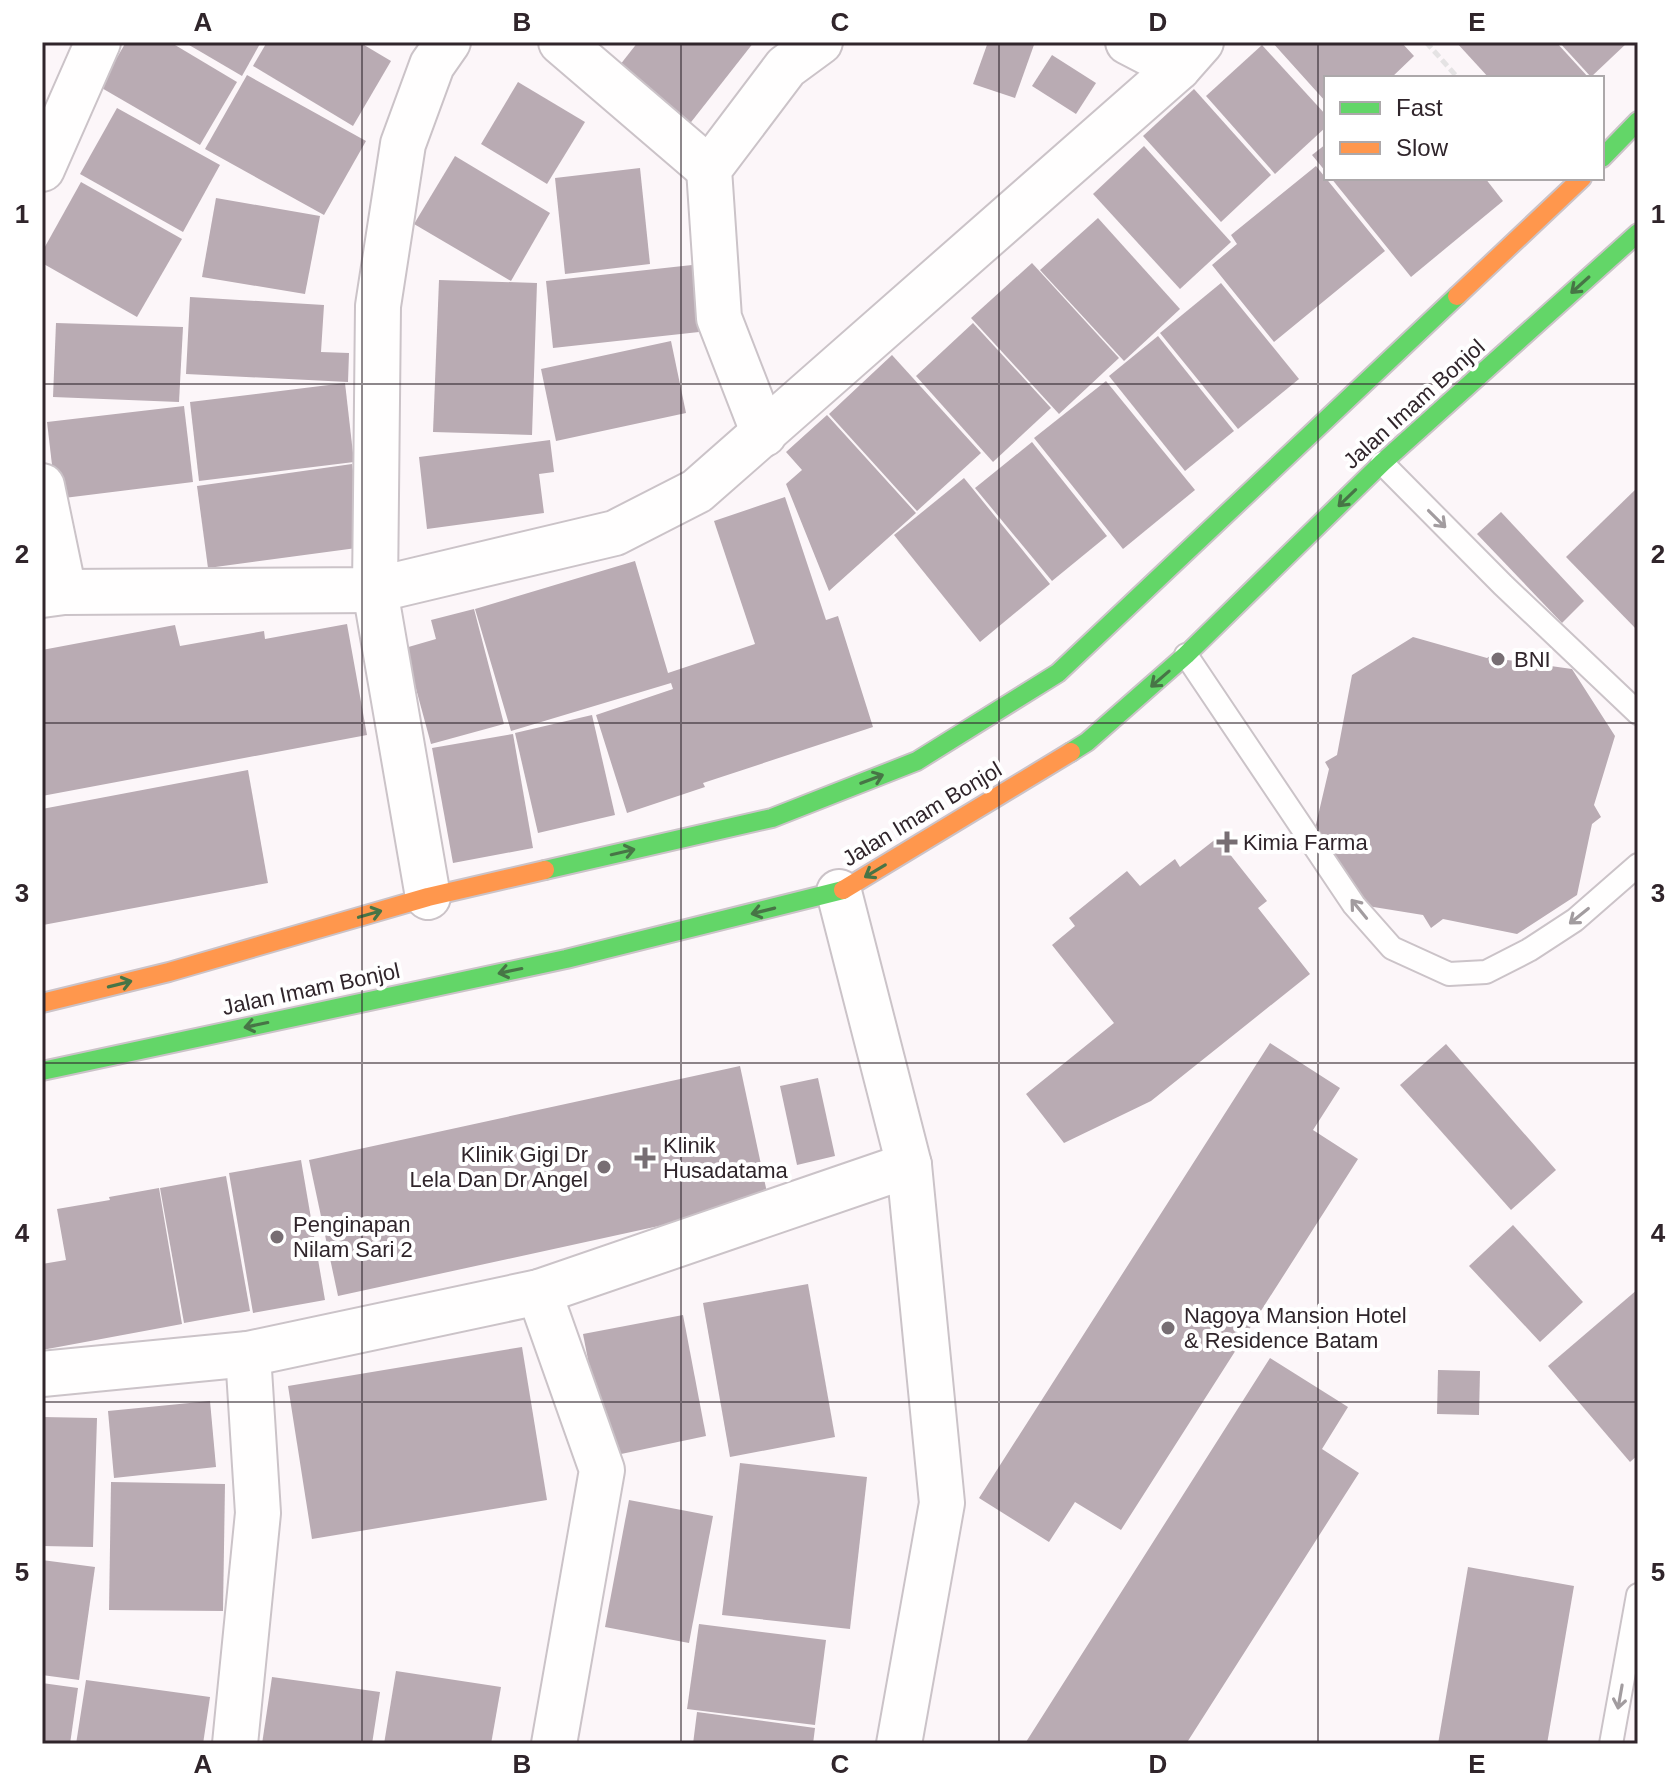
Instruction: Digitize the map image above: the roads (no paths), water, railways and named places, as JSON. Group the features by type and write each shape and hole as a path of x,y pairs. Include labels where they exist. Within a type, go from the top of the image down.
{"main road":[{"path":"1604,156 1638,121"},
{"name":"Jalan Imam Bonjol","path":"42,1003 169,972 428,897 772,818 917,761 1058,673 1580,180"},
{"name":"Jalan Imam Bonjol","path":"42,1071 566,959 839,892 1087,742 1186,655 1382,463 1634,244"}],"street":[{"path":"42,169 98,42"},
{"path":"428,897 375,590 378,306 403,144 432,65 448,42"},
{"path":"561,42 709,169"},
{"path":"764,434 719,318 709,169 786,67 820,42"},
{"path":"1128,42 1189,55"},
{"path":"42,486 53,593 375,590 615,533 697,491 1189,55"},
{"path":"839,892 909,1165 942,1503 899,1744"},
{"path":"42,1374 248,1354 539,1292 909,1165"},
{"path":"539,1292 602,1470 554,1744"},
{"path":"235,1744 258,1513 248,1354"}],"lane":[{"path":"1382,463 1503,585 1638,713"},
{"path":"1186,655 1354,905 1392,948 1449,974 1486,972 1529,950 1575,920 1638,865"},
{"path":"1611,1744 1638,1595"}],"place":[{"name":"BNI","path":"1498,659"},
{"name":"Kimia Farma","path":"1227,842"},
{"name":"Klinik Husadatama","path":"645,1158"},
{"name":"Klinik Gigi Dr Lela Dan Dr Angel","path":"604,1167"},
{"name":"Penginapan Nilam Sari 2","path":"277,1237"},
{"name":"Nagoya Mansion Hotel & Residence Batam","path":"1168,1328"}]}
